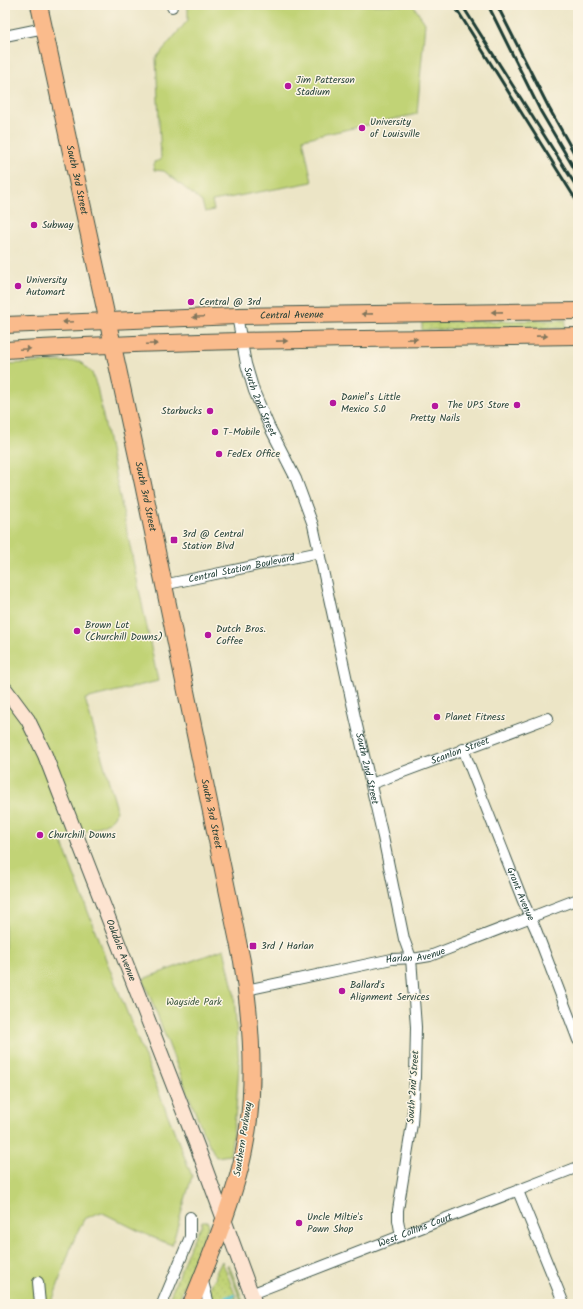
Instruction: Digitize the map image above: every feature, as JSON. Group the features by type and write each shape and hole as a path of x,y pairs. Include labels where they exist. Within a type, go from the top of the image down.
{"main road":[{"name":"South 3rd Street","path":"39,5 113,346 242,961 246,990"},
{"name":"Central Avenue","path":"5,325 236,316 578,311"},
{"path":"5,350 241,342 578,336"},
{"name":"Oakdale Avenue","path":"5,689 28,720 45,754 224,1219"},
{"name":"Southern Parkway","path":"191,1304 224,1219 238,1175 249,1117 251,1053 246,990"},
{"path":"224,1219 253,1299"}],"street":[{"path":"5,36 44,28"},
{"name":"South 2nd Street","path":"236,316 241,342 254,391 296,479 313,525 404,939 411,958 416,1027 415,1077 412,1124 398,1210 401,1236"},
{"name":"Central Station Boulevard","path":"163,585 320,552"},
{"name":"Scanlon Street","path":"371,784 548,718"},
{"name":"Grant Avenue","path":"463,749 578,1040"},
{"name":"Harlan Avenue","path":"246,990 392,959 430,956 578,899"},
{"name":"West Collins Court","path":"253,1299 401,1236 578,1167"},
{"path":"518,1191 564,1304"},
{"path":"162,1304 190,1237 190,1217"},
{"path":"202,1278 209,1304"},
{"path":"38,1282 40,1304"}],"green space":[{"name":"Jim Patterson Stadium","path":"188,5 413,5 425,23 417,114 303,139 312,182 212,201 214,210 205,212 202,202 164,171 154,170 154,162 161,160 156,58 188,20"},
{"path":"566,320 565,328 422,330 422,322"},
{"name":"Churchill Downs","path":"80,361 92,373 97,387 158,681 85,699 116,806 116,812 113,818 103,825 61,840 105,957 192,1176 172,1245 147,1235 101,1212 84,1219 72,1244 52,1302 48,1304 5,1304 5,364"},
{"name":"Wayside Park","path":"224,949 234,993 239,1065 236,1109 230,1155 216,1157 203,1132 143,979"},
{"path":"202,1221 207,1221 209,1225 177,1304 167,1304 192,1241 201,1226"},
{"path":"222,1261 238,1302 233,1304 213,1304 211,1297 210,1287 216,1278 215,1275"},
{"path":"227,1265 229,1265 244,1304 242,1304"}],"waterway":[{"path":"222,1304 226,1298 233,1296"}],"railway":[{"path":"454,5 578,203"},
{"path":"462,5 578,189"},
{"path":"488,5 541,112 578,175"},
{"path":"497,5 549,108 578,160"}],"place":[{"name":"Jim Patterson Stadium","path":"288,86"},
{"name":"University of Louisville","path":"362,128"},
{"name":"Subway","path":"34,225"},
{"name":"University Automart","path":"18,286"},
{"name":"Central @ 3rd","path":"191,302"},
{"name":"Daniel’s Little Mexico 5.0","path":"333,403"},
{"name":"The UPS Store","path":"517,405"},
{"name":"Pretty Nails","path":"435,406"},
{"name":"Starbucks","path":"210,411"},
{"name":"T-Mobile","path":"215,432"},
{"name":"FedEx Office","path":"219,454"},
{"name":"3rd @ Central Station Blvd","path":"174,540"},
{"name":"Brown Lot (Churchill Downs)","path":"77,631"},
{"name":"Dutch Bros. Coffee","path":"208,635"},
{"name":"Planet Fitness","path":"437,717"},
{"name":"Churchill Downs","path":"40,835"},
{"name":"3rd / Harlan","path":"253,946"},
{"name":"Ballard's Alignment Services","path":"342,991"},
{"name":"Uncle Miltie's Pawn Shop","path":"299,1223"}]}
